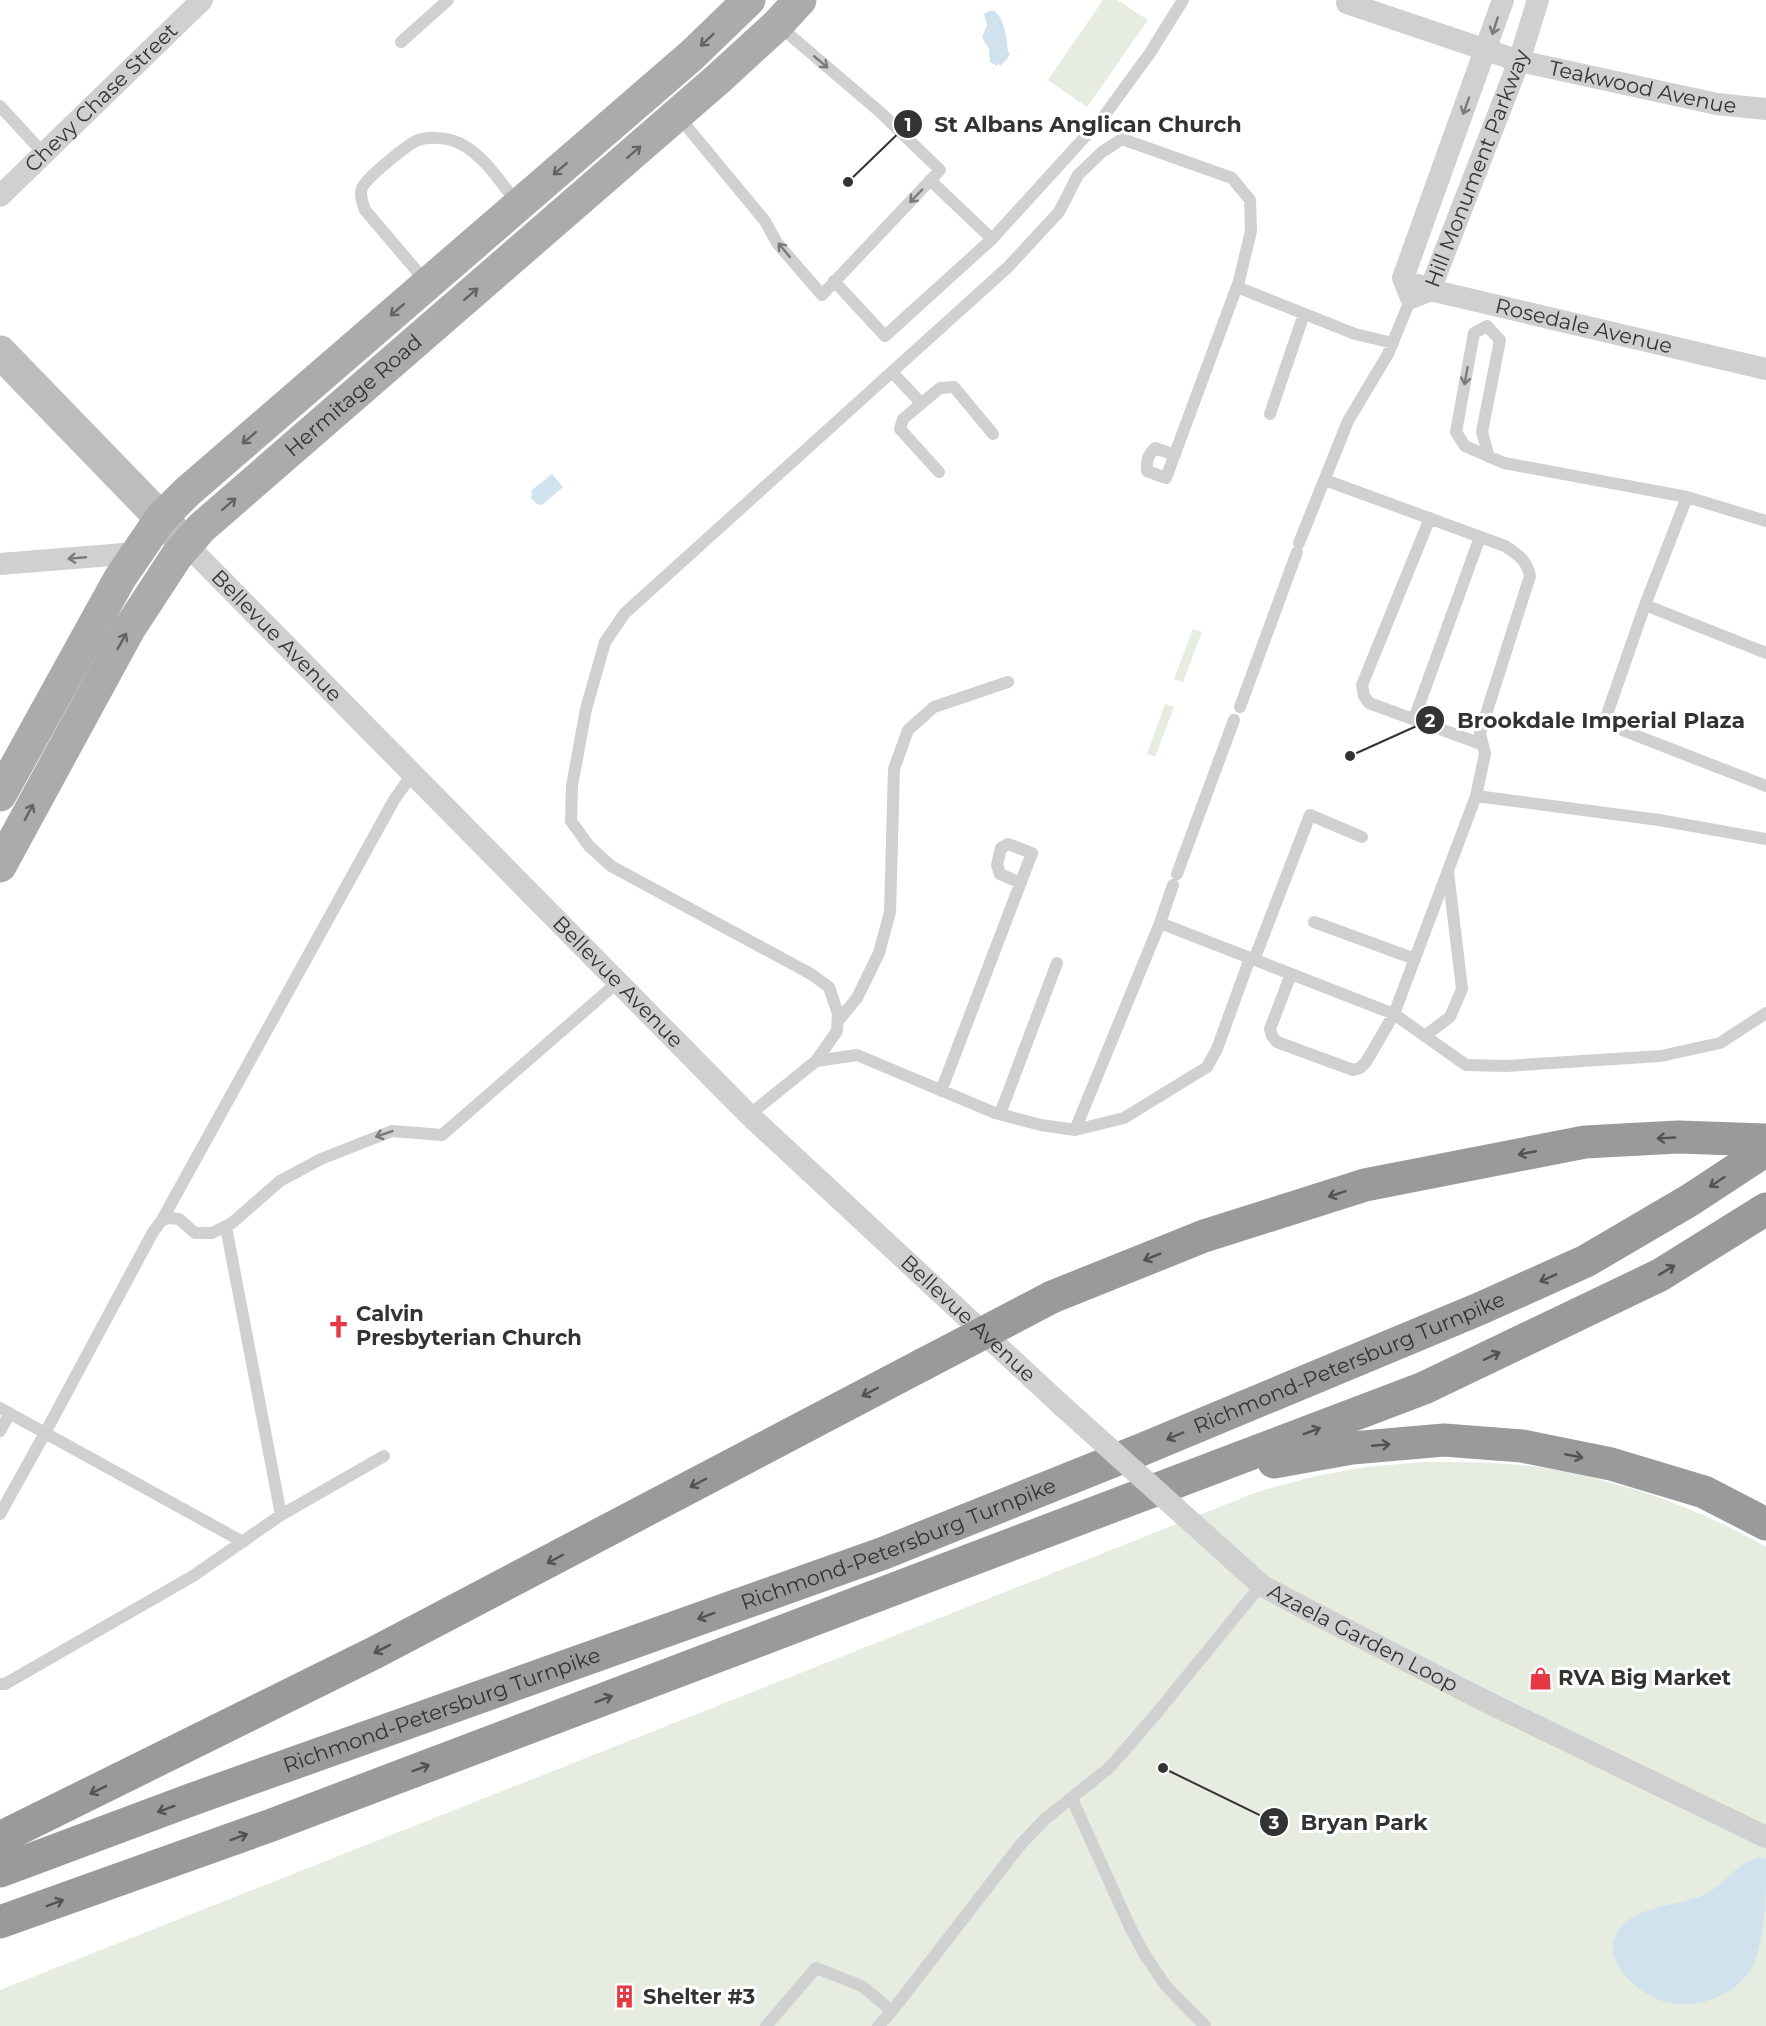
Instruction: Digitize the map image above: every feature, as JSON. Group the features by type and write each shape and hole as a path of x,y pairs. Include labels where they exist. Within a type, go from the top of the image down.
{"highway":[{"path":"0,1838 366,1657 1052,1297 1204,1236 1365,1185 1585,1142 1678,1137 1766,1140"},
{"name":"Richmond-Petersburg Turnpike","path":"0,1871 193,1799 884,1553 1143,1449 1469,1313 1586,1261 1690,1200 1766,1150"},
{"name":"Richmond-Petersburg Turnpike","path":"0,1922 280,1821 1424,1388 1660,1275 1766,1209"},
{"path":"1198,1475 1363,1447 1444,1440 1522,1446 1611,1464 1704,1492 1766,1524"}],"main road":[{"name":"Hermitage Road","path":"0,795 95,622 136,553 160,518 196,484 692,55 749,0"},
{"name":"Hermitage Road","path":"0,866 129,629 163,575 186,544 201,528 677,115 792,7"}],"street":[{"name":"Chevy Chase Street","path":"0,196 202,0"},
{"name":"Hill Monument Parkway","path":"1415,289 1503,0"},
{"name":"Hill Monument Parkway","path":"1415,289 1519,61 1538,0"},
{"name":"Teakwood Avenue","path":"1347,3 1519,61 1717,104 1766,109"},
{"name":"Rosedale Avenue","path":"1415,289 1489,304 1766,369"},
{"name":"Bellevue Avenue","path":"0,352 160,518 749,1115 1059,1403 1261,1585"},
{"path":"0,564 136,553"},
{"name":"Azaela Garden Loop","path":"1261,1585 1412,1665 1766,1836"}],"lane":[{"path":"401,42 448,0"},
{"path":"834,281 885,336 992,238 1104,116 1150,53 1183,0"},
{"path":"677,115 765,221 777,243 822,295 940,170 880,112 792,7"},
{"path":"0,106 44,154"},
{"path":"428,284 365,210 361,199 362,188 374,174 420,139 447,139 475,153 518,205"},
{"path":"749,1115 816,1061 837,1031 838,1014 829,987 811,974 611,866 589,846 571,821 572,786 586,709 605,642 625,613 1008,267 1059,212 1078,175 1102,152 1122,139 1232,178 1250,200 1251,231 1237,287 1175,455"},
{"path":"930,180 992,238"},
{"path":"1237,287 1355,334 1393,343"},
{"path":"1240,707 1298,548 1348,421 1388,354 1415,289"},
{"path":"1489,304 1487,326 1500,340 1482,432 1489,457"},
{"path":"1270,414 1304,314"},
{"path":"1487,326 1474,333 1456,432 1465,446 1503,463 1687,497 1766,521"},
{"path":"892,372 921,404"},
{"path":"939,472 900,429 903,419 940,388 954,387 993,434"},
{"path":"1291,974 1270,1029 1272,1036 1277,1042 1353,1070 1360,1068 1366,1062 1394,1014 1476,796 1485,754 1480,733 1530,576 1528,566 1523,559 1505,546 1325,480"},
{"path":"1687,497 1645,605 1604,723 1766,786"},
{"path":"1430,519 1362,685 1364,696 1369,703 1481,744"},
{"path":"1414,719 1480,537"},
{"path":"1645,605 1766,653"},
{"path":"838,1021 862,989 879,953 890,912 894,769 909,730 934,707 1008,682"},
{"path":"1075,1130 1160,923 1234,720"},
{"path":"0,1514 153,1232 162,1220 394,801 413,774"},
{"path":"1476,796 1659,820 1766,839"},
{"path":"816,1061 857,1055 1000,1114 1041,1125 1075,1130 1124,1118 1207,1067 1217,1049 1310,815 1362,837"},
{"path":"1426,1035 1450,1017 1462,989 1448,868"},
{"path":"941,1091 1021,883"},
{"path":"1314,922 1415,958"},
{"path":"1160,923 1394,1014 1466,1065 1506,1066 1660,1056 1719,1043 1766,1013"},
{"path":"1000,1114 1057,963"},
{"path":"162,1220 178,1219 195,1233 212,1233 226,1227 280,1181 321,1158 392,1131 442,1135 618,982"},
{"path":"226,1227 281,1515"},
{"path":"0,1431 5,1410 243,1542"},
{"path":"0,1684 5,1684 193,1576 281,1515 384,1456"},
{"name":"Azaela Garden Loop","path":"878,2026 1021,1844 1045,1819 1109,1768 1261,1585"},
{"path":"1072,1799 1130,1928 1145,1955 1166,1986 1205,2026"},
{"path":"766,2026 816,1968 862,1986 892,2011"}],"shaded area":[{"path":"1103,0 1117,0 1148,20 1087,107 1048,80"},
{"path":"1193,629 1202,632 1183,682 1174,679"},
{"path":"1165,704 1174,707 1155,757 1147,754"},
{"path":"1424,1462 1524,1465 1598,1479 1684,1507 1766,1547 1766,2026 0,2026 0,1990 1260,1491 1312,1477 1365,1467"}],"water":[{"path":"995,11 1001,20 1010,53 1000,66 998,63 997,66 990,62 989,49 982,37 987,25 984,14"},
{"path":"552,474 563,487 542,505 537,504 531,498 532,490"},
{"path":"1762,1857 1766,1859 1766,1872 1762,1933 1756,1958 1746,1976 1737,1985 1706,2001 1680,2004 1655,1998 1632,1983 1623,1973 1613,1950 1615,1938 1622,1926 1630,1919 1649,1910 1702,1896 1745,1863"}],"place":[{"name":"St Albans Anglican Church","path":"848,182"},
{"name":"Brookdale Imperial Plaza","path":"1350,756"},
{"name":"Calvin Presbyterian Church","path":"338,1326"},
{"name":"RVA Big Market","path":"1540,1678"},
{"name":"Bryan Park","path":"1163,1768"},
{"name":"Shelter #3","path":"625,1997"}]}
